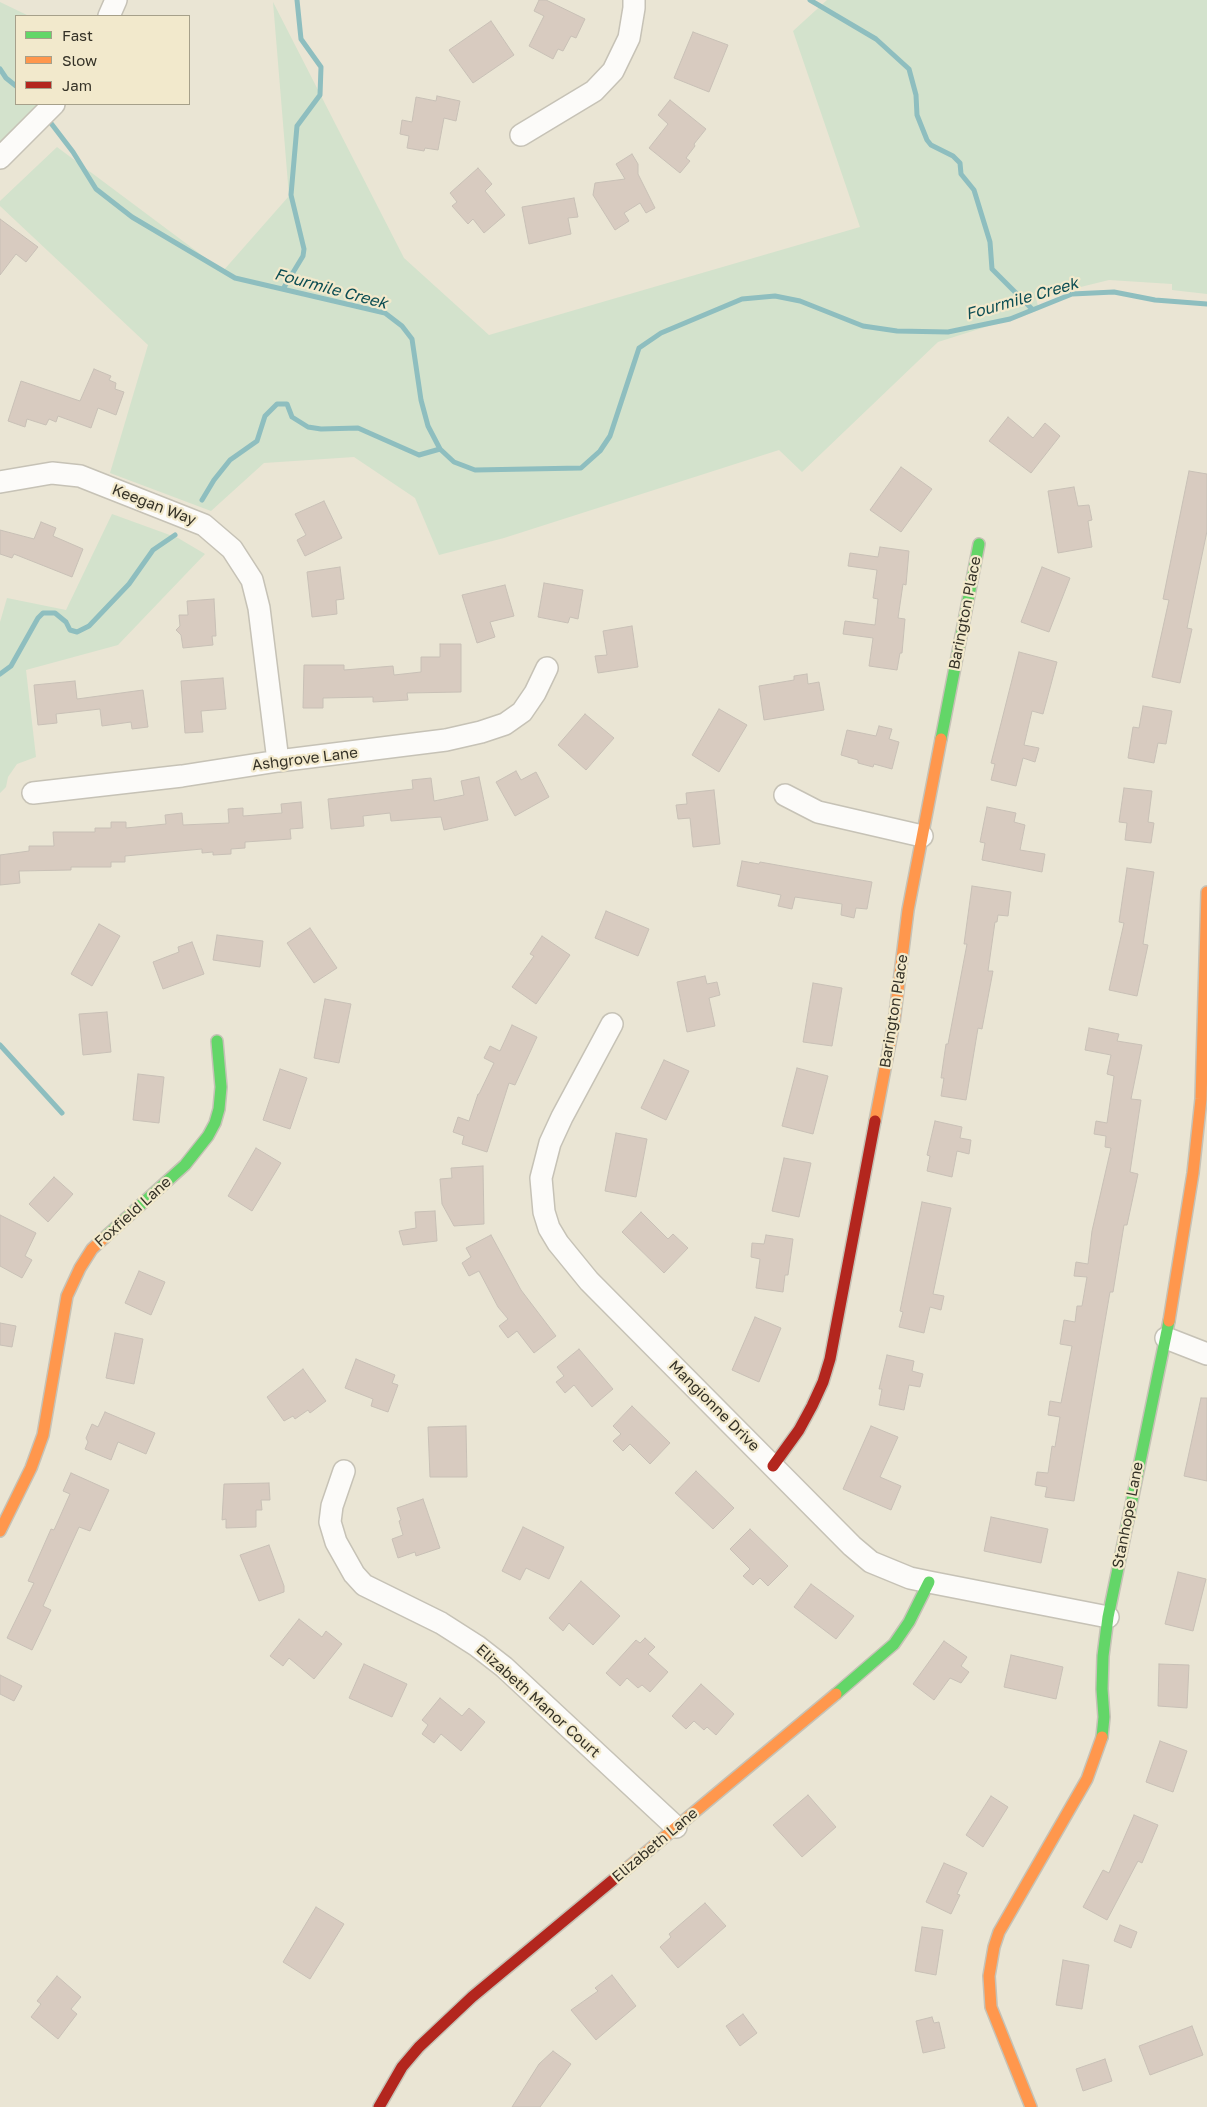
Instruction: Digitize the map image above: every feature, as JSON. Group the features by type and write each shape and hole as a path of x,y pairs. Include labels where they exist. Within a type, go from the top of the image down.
{"street":[{"path":"109,15 116,0"},
{"path":"521,136 594,90 613,71 628,38 634,0"},
{"path":"0,158 53,105"},
{"name":"Keegan Way","path":"0,482 52,473 80,476 204,524 232,549 252,580 259,608 278,761"},
{"name":"Barington Place","path":"773,1466 799,1430 812,1406 830,1359 894,1022 908,910 979,544"},
{"name":"Ashgrove Lane","path":"33,794 446,740 497,727 505,724 522,712 535,693 546,668"},
{"path":"785,795 818,812 922,836"},
{"name":"Stanhope Lane","path":"1031,2107 994,2014 989,1976 994,1947 1000,1932 1087,1779 1098,1755 1103,1730 1102,1689 1108,1617 1166,1338 1193,1173 1201,1099 1207,892"},
{"name":"Mangionne Drive","path":"612,1024 562,1116 550,1143 541,1178 544,1212 549,1228 558,1243 589,1281 852,1546 871,1562 910,1578 1108,1617"},
{"name":"Foxfield Lane","path":"0,1531 31,1468 43,1435 67,1296 80,1268 92,1249 185,1165 208,1136 219,1110 221,1087 217,1041"},
{"path":"1166,1338 1207,1354"},
{"name":"Elizabeth Manor Court","path":"344,1471 332,1506 330,1522 336,1542 354,1574 364,1585 441,1623 477,1646 504,1667 676,1826"},
{"name":"Elizabeth Lane","path":"379,2107 402,2067 419,2047 472,1997 894,1644 909,1622 929,1582"}],"green space":[{"path":"827,0 1207,0 1207,294 1172,290 1172,284 1109,280 1036,298 1039,310 938,342 802,472 779,450 504,538 439,555 415,498 354,457 264,463 211,511 110,473 148,345 0,206 0,201 57,147 223,271 289,196 273,2 404,258 489,335 860,227 793,31"},
{"path":"0,2 27,15 15,15 15,105 40,105 0,145"},
{"path":"112,514 178,538 205,554 118,645 26,670 36,757 17,764 8,777 6,787 0,793 0,622 7,598 66,610"}],"building":[{"path":"539,0 546,0 585,19 576,38 571,36 563,51 558,49 553,59 529,46 544,16 534,11"},
{"path":"491,21 514,55 473,83 449,50"},
{"path":"693,32 728,45 709,92 674,78"},
{"path":"437,96 460,101 456,121 444,118 438,150 425,148 424,151 407,148 409,136 400,134 402,120 412,122 416,97 436,101"},
{"path":"670,100 706,129 694,144 695,146 686,158 690,161 680,173 649,148 668,124 658,115"},
{"path":"632,154 638,164 638,174 655,208 646,213 640,203 624,213 629,221 615,230 593,195 595,183 625,179 616,164"},
{"path":"478,168 492,184 485,191 505,215 484,233 473,219 468,224 452,206 457,202 450,193"},
{"path":"574,198 578,217 568,218 571,234 529,244 522,207"},
{"path":"0,219 38,247 26,262 16,254 0,275"},
{"path":"94,369 111,376 109,380 116,383 115,389 124,392 116,415 98,408 91,428 58,416 56,422 49,419 46,425 27,419 25,427 8,421 21,381 80,401"},
{"path":"1008,417 1033,438 1045,423 1060,436 1031,473 989,441"},
{"path":"901,467 932,489 901,532 870,510"},
{"path":"1189,471 1207,474 1207,531 1187,628 1192,629 1180,683 1152,677 1169,600 1163,599"},
{"path":"1074,487 1078,506 1089,505 1092,520 1088,521 1092,547 1058,553 1048,491"},
{"path":"324,501 342,538 305,556 297,540 306,535 295,514"},
{"path":"41,522 56,528 53,536 83,549 72,577 14,554 12,558 0,554 0,530 34,539"},
{"path":"880,547 909,551 906,585 903,584 898,618 905,619 902,653 900,653 897,670 869,666 873,638 843,634 845,621 875,625 878,599 873,598 877,570 848,566 850,553 878,557"},
{"path":"340,567 344,599 336,600 337,614 312,617 307,572"},
{"path":"1042,567 1070,578 1049,632 1021,622"},
{"path":"544,583 583,590 578,619 570,617 568,623 538,617"},
{"path":"505,585 514,616 490,622 495,637 477,643 462,595"},
{"path":"214,599 216,636 212,636 213,645 183,648 181,635 176,630 180,626 179,615 188,615 187,601"},
{"path":"632,626 638,667 598,673 595,656 607,655 603,631"},
{"path":"440,644 461,644 461,692 407,693 408,700 373,702 373,697 323,698 323,708 303,708 304,665 344,665 344,670 393,666 394,675 421,672 421,657 440,657"},
{"path":"1019,652 1057,662 1043,714 1032,711 1024,745 1039,748 1035,762 1023,758 1016,786 991,780 995,764 991,763"},
{"path":"807,674 808,684 819,682 824,710 764,720 759,686 794,680 794,676"},
{"path":"223,678 226,709 201,711 203,732 185,733 181,681"},
{"path":"75,681 77,699 143,690 148,727 132,729 131,722 102,726 100,709 56,714 57,723 38,725 34,685"},
{"path":"1143,706 1172,711 1166,744 1158,743 1154,763 1128,758 1133,727 1139,728"},
{"path":"719,709 747,725 719,772 692,755"},
{"path":"585,714 614,738 586,770 558,745"},
{"path":"879,726 892,729 889,739 899,742 892,769 874,764 873,767 858,763 858,760 841,755 847,730 876,736"},
{"path":"516,771 521,780 536,772 549,797 515,816 496,782"},
{"path":"479,777 488,820 444,830 441,817 391,821 390,813 363,816 364,826 331,829 328,799 413,789 412,780 431,778 434,801 464,795 461,781"},
{"path":"1124,788 1152,791 1148,822 1154,823 1151,843 1125,840 1127,823 1119,822"},
{"path":"714,790 720,844 693,847 690,818 678,819 676,805 687,804 686,793"},
{"path":"301,802 303,828 290,829 291,839 245,842 245,848 231,849 231,854 213,855 213,852 202,853 202,849 125,856 125,862 111,862 111,867 71,867 71,870 19,871 20,883 0,885 0,855 29,851 29,846 54,846 53,832 95,832 95,828 111,828 111,822 126,822 126,828 166,824 165,815 182,813 183,825 229,823 228,809 243,808 243,816 282,813 281,804"},
{"path":"987,807 1016,813 1014,822 1025,825 1020,850 1045,854 1042,872 982,860 985,843 980,842"},
{"path":"742,861 759,864 760,862 872,882 867,909 856,908 854,918 841,915 842,904 795,897 792,909 778,906 781,895 737,886"},
{"path":"1127,868 1154,872 1143,944 1148,945 1137,996 1109,990 1124,923 1119,922"},
{"path":"972,886 1011,892 1008,916 998,915 997,922 995,922 988,971 993,971 982,1029 978,1028 966,1100 941,1096 944,1078 941,1078 946,1044 948,1044 967,944 964,944"},
{"path":"606,911 649,929 638,956 595,938"},
{"path":"99,924 120,936 92,986 71,974"},
{"path":"310,928 337,968 314,983 287,943"},
{"path":"217,935 263,941 260,967 213,960"},
{"path":"542,936 570,955 536,1004 512,987 534,956 530,954"},
{"path":"192,942 204,974 163,989 153,962 179,952 178,947"},
{"path":"705,976 707,984 717,982 720,995 709,998 715,1026 687,1032 677,982"},
{"path":"813,983 842,988 832,1046 803,1042"},
{"path":"325,999 351,1004 339,1063 314,1058"},
{"path":"107,1012 111,1052 83,1055 79,1014"},
{"path":"512,1025 537,1037 515,1085 509,1083 487,1152 462,1144 464,1136 453,1132 458,1117 469,1121 478,1094 494,1063 484,1058 490,1046 500,1051"},
{"path":"1089,1028 1119,1034 1117,1041 1142,1045 1131,1099 1141,1100 1130,1172 1138,1174 1127,1225 1124,1225 1113,1292 1110,1292 1074,1501 1045,1497 1047,1487 1035,1485 1037,1472 1048,1473 1052,1446 1055,1447 1060,1417 1048,1415 1050,1401 1061,1403 1072,1346 1060,1344 1064,1320 1075,1322 1077,1306 1082,1306 1087,1277 1074,1276 1076,1262 1088,1264 1092,1231 1111,1148 1105,1147 1106,1136 1094,1134 1096,1121 1107,1123 1114,1076 1107,1074 1111,1055 1085,1050"},
{"path":"664,1060 689,1071 666,1120 641,1108"},
{"path":"797,1068 828,1076 813,1134 782,1126"},
{"path":"280,1069 307,1078 290,1129 263,1120"},
{"path":"138,1074 164,1077 159,1123 133,1120"},
{"path":"935,1121 962,1127 960,1138 971,1140 969,1154 957,1151 952,1177 927,1171 930,1156 927,1155"},
{"path":"616,1133 647,1139 636,1197 605,1191"},
{"path":"256,1148 281,1163 252,1211 228,1196"},
{"path":"784,1158 811,1163 799,1217 772,1211"},
{"path":"483,1166 484,1224 454,1226 442,1204 440,1179 452,1178 451,1168"},
{"path":"54,1177 73,1194 48,1222 29,1204"},
{"path":"922,1202 951,1208 933,1294 944,1296 941,1310 930,1307 924,1333 899,1327 903,1312 900,1311"},
{"path":"435,1211 437,1241 403,1245 399,1231 416,1228 415,1212"},
{"path":"641,1212 668,1239 673,1234 688,1248 664,1273 622,1232"},
{"path":"0,1215 36,1233 25,1256 32,1260 22,1278 0,1266"},
{"path":"491,1235 521,1290 556,1336 534,1353 517,1331 508,1338 499,1326 508,1319 498,1307 479,1271 469,1276 462,1263 471,1257 466,1248"},
{"path":"766,1235 793,1239 788,1275 785,1275 783,1292 756,1288 760,1259 751,1257 752,1243 764,1244"},
{"path":"139,1271 165,1282 151,1315 125,1303"},
{"path":"755,1317 781,1328 759,1382 732,1370"},
{"path":"0,1323 16,1326 12,1347 0,1345"},
{"path":"115,1333 143,1339 134,1384 106,1378"},
{"path":"579,1349 613,1389 592,1407 574,1385 565,1393 556,1382 564,1376 557,1367"},
{"path":"887,1355 914,1361 912,1371 923,1374 920,1387 909,1385 904,1410 879,1405 882,1389 879,1389"},
{"path":"356,1359 395,1375 392,1383 398,1385 388,1412 371,1406 373,1399 345,1388"},
{"path":"303,1369 326,1401 310,1413 308,1410 295,1419 293,1416 284,1421 267,1397"},
{"path":"1201,1398 1207,1398 1207,1481 1184,1476"},
{"path":"632,1406 670,1443 650,1464 630,1444 623,1451 613,1441 621,1434 613,1426"},
{"path":"105,1412 155,1433 146,1454 118,1442 111,1460 85,1449 88,1442 86,1438 92,1424 98,1427"},
{"path":"466,1426 467,1477 430,1477 428,1427"},
{"path":"871,1426 898,1437 880,1477 901,1486 891,1510 843,1489"},
{"path":"696,1471 734,1508 713,1529 675,1493"},
{"path":"71,1473 109,1490 90,1531 79,1527 43,1606 51,1610 32,1650 7,1638 34,1583 28,1581 51,1529 54,1530 70,1494 63,1491"},
{"path":"269,1483 270,1500 261,1500 262,1510 256,1510 256,1527 226,1528 226,1519 222,1520 224,1484"},
{"path":"423,1499 440,1548 416,1556 415,1552 398,1558 392,1539 403,1535 397,1508"},
{"path":"991,1517 1048,1529 1041,1563 984,1551"},
{"path":"523,1527 564,1547 549,1579 526,1568 520,1580 502,1571"},
{"path":"750,1529 788,1566 768,1586 760,1578 753,1585 743,1576 750,1569 730,1549"},
{"path":"269,1545 284,1586 284,1592 259,1601 240,1555"},
{"path":"1178,1572 1206,1579 1193,1631 1165,1624"},
{"path":"581,1581 620,1616 593,1645 569,1623 563,1631 549,1618"},
{"path":"811,1584 854,1616 836,1639 794,1607"},
{"path":"299,1619 322,1637 326,1631 342,1644 314,1679 289,1658 283,1666 270,1656"},
{"path":"645,1638 655,1647 648,1654 668,1672 650,1692 642,1685 638,1688 627,1678 620,1686 606,1673 636,1640 640,1643"},
{"path":"944,1641 967,1657 961,1666 969,1672 961,1683 950,1678 934,1700 913,1684"},
{"path":"1011,1655 1063,1667 1056,1699 1004,1687"},
{"path":"364,1664 407,1684 392,1717 349,1698"},
{"path":"1159,1664 1189,1665 1187,1708 1158,1706"},
{"path":"0,1675 22,1686 14,1701 0,1694"},
{"path":"701,1684 734,1714 716,1735 707,1727 704,1730 694,1721 686,1729 672,1716"},
{"path":"440,1698 462,1716 469,1708 485,1722 461,1751 441,1734 434,1743 422,1734 428,1725 422,1720"},
{"path":"1160,1741 1187,1751 1173,1792 1146,1782"},
{"path":"808,1795 836,1827 802,1857 773,1825"},
{"path":"991,1796 1008,1807 983,1847 966,1835"},
{"path":"1134,1815 1158,1825 1142,1863 1138,1861 1107,1920 1083,1907 1103,1870 1109,1873"},
{"path":"944,1863 967,1873 957,1894 960,1895 951,1914 926,1902"},
{"path":"705,1903 726,1926 678,1968 660,1947 671,1937 669,1934"},
{"path":"316,1907 344,1924 310,1979 283,1962"},
{"path":"1120,1925 1137,1932 1131,1948 1114,1941"},
{"path":"922,1927 943,1930 936,1975 915,1971"},
{"path":"1063,1960 1089,1965 1082,2009 1056,2005"},
{"path":"612,1975 636,2006 596,2040 571,2010 598,1991 595,1988"},
{"path":"57,1976 81,1997 71,2009 77,2014 58,2039 31,2017 41,2004 37,2001"},
{"path":"743,2014 757,2033 740,2046 726,2026"},
{"path":"932,2017 934,2023 939,2022 945,2048 923,2053 916,2021"},
{"path":"1192,2026 1203,2055 1150,2075 1139,2046"},
{"path":"553,2051 571,2064 540,2107 512,2107 539,2064"},
{"path":"1105,2059 1112,2081 1083,2091 1076,2069"}],"waterway":[{"path":"283,289 303,256 304,249 291,195 297,126 320,95 321,67 301,39 297,0"},
{"path":"810,0 876,39 909,69 916,95 917,115 927,140 931,145 953,156 960,163 961,174 974,190 990,242 992,269 1032,309"},
{"name":"Fourmile Creek","path":"0,69 6,78 15,85"},
{"name":"Fourmile Creek","path":"47,118 73,152 96,189 132,217 235,278 385,313 402,326 412,339 421,400 428,426 440,449 454,462 475,470 581,468 600,451 610,436 639,348 661,333 742,299 775,296 800,301 863,326 897,331 948,332 1010,319 1072,294 1114,292 1155,300 1207,304"},
{"path":"202,500 214,480 230,460 257,441 265,416 277,404 287,404 292,417 308,427 321,429 358,428 419,455 440,449"},
{"path":"0,674 11,666 38,618 43,613 55,613 66,622 70,630 77,632 89,626 129,584 153,550 175,535"},
{"path":"0,1045 62,1113"}],"traffic: fast":[{"path":"941,739 979,544"},
{"path":"104,1238 185,1165 208,1136 215,1123 219,1109 221,1087 217,1041"},
{"path":"1102,1737 1104,1717 1102,1689 1103,1656 1108,1617 1169,1321"},
{"path":"836,1694 894,1644 909,1622 929,1582"}],"traffic: slow":[{"path":"875,1121 894,1022 908,910 941,739"},
{"path":"1169,1321 1193,1173 1201,1099 1207,892"},
{"path":"0,1531 31,1468 43,1435 67,1296 80,1268 92,1249 104,1238"},
{"path":"625,1870 836,1694"},
{"path":"1031,2107 991,2007 989,1976 994,1947 999,1932 1087,1779 1102,1737"}],"traffic: jam":[{"path":"773,1466 799,1430 812,1406 823,1382 830,1359 875,1121"},
{"path":"379,2107 402,2067 419,2047 472,1997 625,1870"}]}
